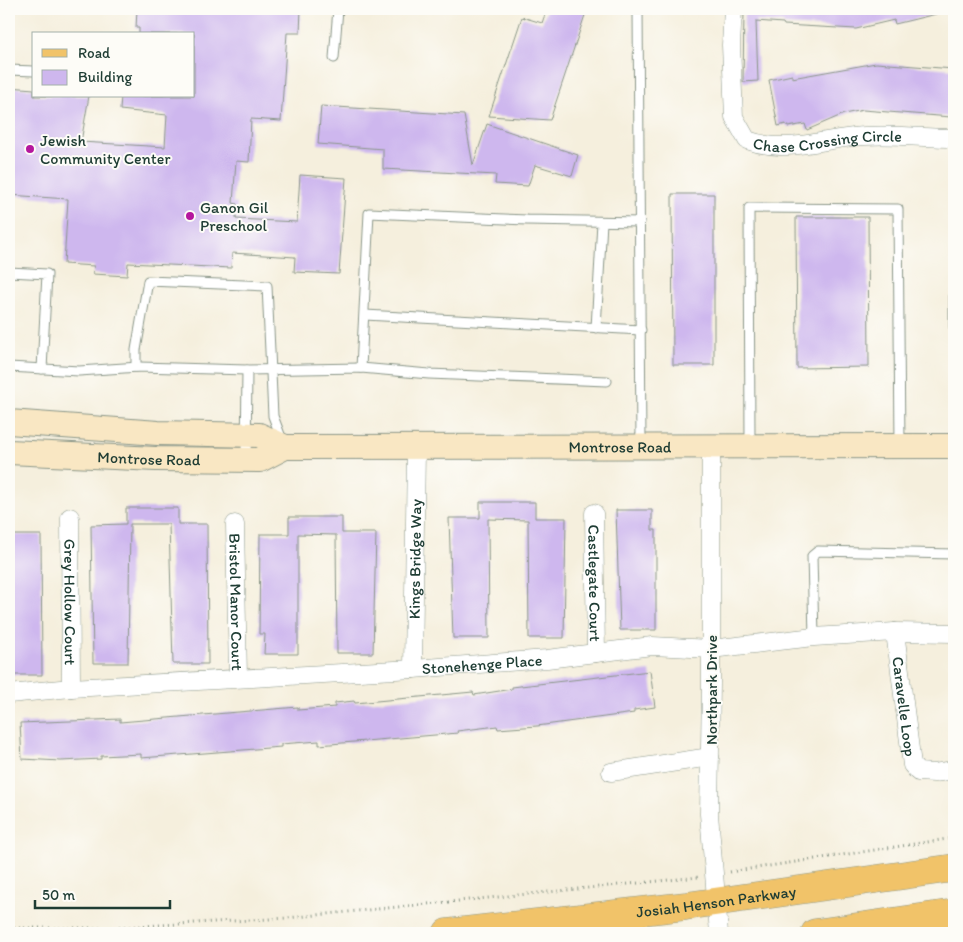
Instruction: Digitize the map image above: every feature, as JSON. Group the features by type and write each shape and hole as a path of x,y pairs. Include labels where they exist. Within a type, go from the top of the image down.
{"main road":[{"name":"Josiah Henson Parkway","path":"447,933 522,926 715,902 954,868"},
{"path":"815,933 954,913"}],"street":[{"name":"Chase Crossing Circle","path":"733,9 731,45 734,117 747,140 766,147 781,148 867,135 954,138"},
{"name":"Montrose Road","path":"9,422 158,433 259,435 285,447 416,449 954,446"},
{"name":"Montrose Road","path":"9,452 156,459 260,460 285,447"},
{"name":"Northpark Drive","path":"711,447 709,814 712,875 719,933"},
{"name":"Kings Bridge Way","path":"413,669 416,449"},
{"name":"Castlegate Court","path":"594,513 596,653"},
{"name":"Grey Hollow Court","path":"70,517 71,688"},
{"name":"Bristol Manor Court","path":"234,524 238,678"},
{"name":"Stonehenge Place","path":"9,694 71,688 413,669 547,659 652,646 711,649 814,637 895,632 954,632"},
{"name":"Caravelle Loop","path":"895,632 912,765 918,772 934,773 954,770"},
{"path":"612,772 710,758"}],"lane":[{"path":"334,58 338,9"},
{"path":"638,9 641,448"},
{"path":"9,70 32,71"},
{"path":"750,447 749,208 898,209 900,446"},
{"path":"360,368 365,315 368,213 640,222"},
{"path":"596,328 602,222"},
{"path":"9,272 48,274 42,369"},
{"path":"136,367 136,350 148,280 267,286 272,416 285,447"},
{"path":"954,292 954,327"},
{"path":"365,315 640,330"},
{"path":"9,368 78,371 136,367 247,370 360,368 429,374 607,381"},
{"path":"246,460 247,370"},
{"path":"814,637 812,556 818,551 954,554"}],"path":[{"path":"9,928 105,928 287,918 712,875 954,838"}],"building":[{"path":"137,9 301,9 300,33 287,33 281,121 251,119 249,162 236,161 233,203 237,204 236,219 297,222 300,175 346,178 339,274 294,272 295,257 232,253 231,268 128,263 127,276 93,274 94,266 64,264 68,199 9,195 9,87 32,89 32,98 89,98 81,142 165,147 167,115 120,110 121,98 195,98 195,32 139,32 139,28 136,28"},
{"path":"547,9 587,9 550,120 489,116 522,17 542,23"},
{"path":"744,9 936,9 936,14 895,24 894,20 856,29 784,25 783,23 756,21 758,81 743,82"},
{"path":"876,63 954,69 951,117 863,110 844,114 807,130 805,124 788,127 786,124 778,126 769,80 792,75 792,78"},
{"path":"321,106 464,115 473,165 487,124 578,155 572,176 535,165 528,186 495,184 496,175 383,169 383,149 318,144"},
{"path":"672,194 714,194 714,365 673,365"},
{"path":"796,217 868,217 869,367 797,368"},
{"path":"480,502 535,502 535,518 566,518 564,638 529,638 528,520 488,519 489,638 453,638 449,518 480,518"},
{"path":"126,508 178,508 178,524 207,524 208,664 173,664 169,524 130,524 128,663 93,663 91,525 126,524"},
{"path":"616,510 652,510 652,530 656,530 656,630 620,630"},
{"path":"289,517 342,517 342,533 376,533 373,653 337,653 336,535 298,534 298,654 264,654 265,634 259,634 260,534 289,534"},
{"path":"9,535 41,535 42,675 9,675"},
{"path":"650,671 655,707 634,710 634,713 537,726 498,729 497,726 457,731 458,733 319,745 319,741 281,744 281,747 141,758 141,754 61,761 22,759 20,723 120,719 120,722 298,707 298,710 335,707 335,703 354,701 355,703 473,692 474,695 512,689 512,687"}],"place":[{"name":"Jewish Community Center","path":"30,149"},
{"name":"Ganon Gil Preschool","path":"190,216"}]}
